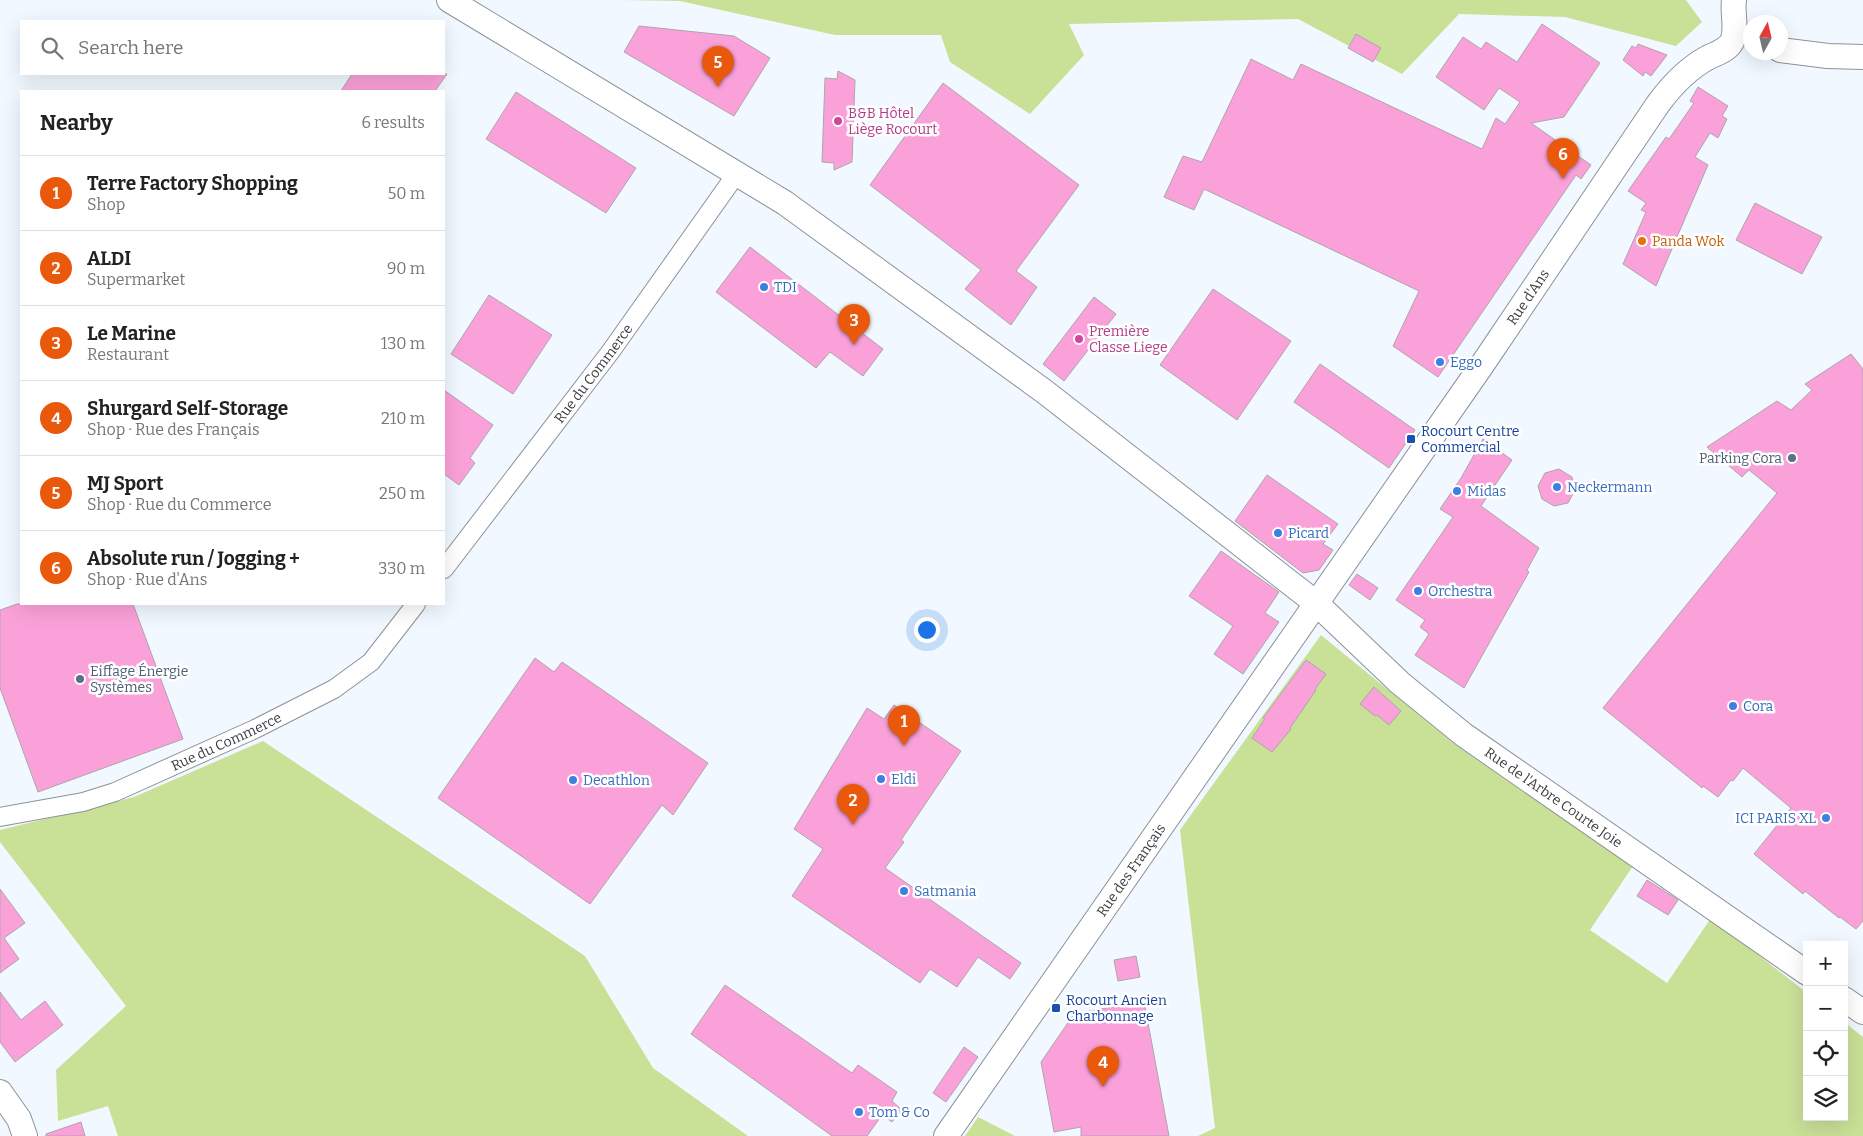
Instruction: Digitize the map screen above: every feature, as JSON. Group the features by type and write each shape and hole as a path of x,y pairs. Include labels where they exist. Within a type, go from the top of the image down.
{"street":[{"name":"Rue de l'Arbre Courte Joie","path":"449,0 785,203 1045,392 1316,603 1400,683 1464,735 1803,970"},
{"name":"Rue d'Ans","path":"1316,603 1482,365 1663,97 1689,71 1727,47 1742,42 1734,29 1734,0"},
{"path":"1788,51 1828,56 1863,57"},
{"name":"Rue du Commerce","path":"445,568 611,351 737,173"},
{"name":"Rue des Français","path":"946,1136 1316,603"},
{"name":"Rue du Commerce","path":"0,817 83,802 115,792 255,729 325,694 371,662 415,605"},
{"path":"1848,1002 1863,1012"},
{"path":"0,1092 19,1119 25,1136"}],"green space":[{"path":"622,0 1686,0 1702,22 1676,46 1565,17 1459,14 1402,74 1298,19 1069,24 1084,55 1030,114 950,62 941,35 835,35 680,1"},
{"path":"1321,635 1458,747 1633,866 1590,930 1667,983 1711,918 1803,990 1803,1121 1848,1121 1848,1025 1863,1037 1863,1136 1198,1136 1215,1128 1180,830"},
{"path":"263,741 585,956 653,1068 748,1136 118,1136 108,1106 58,1121 56,1070 126,1006 0,842 0,830 134,797"},
{"path":"978,1117 1015,1136 965,1136"}],"building":[{"path":"1542,24 1600,63 1564,117 1531,123 1591,165 1581,179 1576,175 1438,377 1393,346 1419,291 1204,189 1194,210 1164,197 1183,156 1202,162 1251,59 1293,80 1301,64 1482,149 1496,118 1505,124 1520,102 1499,88 1484,110 1436,77 1463,37 1481,49 1486,42 1517,62"},
{"path":"639,26 734,36 770,58 734,116 624,52"},
{"path":"1356,34 1381,48 1373,62 1348,48"},
{"path":"1638,44 1667,55 1651,76 1645,72 1643,76 1623,60 1632,46 1636,48"},
{"name":"B&B Hôtel Liège Rocourt","path":"838,71 855,80 852,162 834,170 834,163 822,162 825,78 837,79"},
{"path":"447,74 436,90 342,90 351,75"},
{"path":"943,83 1079,185 1016,271 1037,287 1011,325 965,289 981,270 870,185"},
{"path":"1698,87 1728,106 1722,116 1727,119 1718,138 1710,133 1695,157 1708,165 1656,286 1623,264 1646,212 1641,210 1646,203 1628,191 1666,137 1669,139 1694,103 1690,101"},
{"path":"516,92 636,168 606,213 486,139"},
{"path":"1755,203 1822,237 1802,274 1736,240"},
{"path":"750,247 883,349 863,376 830,352 816,368 716,292"},
{"path":"1213,289 1291,341 1237,420 1160,365"},
{"path":"489,295 552,335 513,394 451,354"},
{"name":"Première Classe Liege","path":"1094,297 1116,314 1064,381 1043,364"},
{"name":"Cora","path":"1851,354 1863,369 1863,921 1856,929 1805,891 1803,894 1754,854 1791,808 1743,768 1718,797 1703,786 1702,788 1603,708 1777,493 1749,470 1742,477 1707,447 1777,401 1791,410 1812,390 1805,384"},
{"path":"1320,364 1415,430 1389,468 1294,402"},
{"path":"445,391 493,425 470,458 475,463 459,485 445,475"},
{"path":"1483,439 1512,460 1481,506 1539,548 1527,570 1529,572 1464,688 1415,655 1429,634 1420,627 1425,620 1396,600 1453,517 1440,509 1461,478"},
{"path":"1559,469 1572,477 1575,490 1568,503 1554,506 1542,499 1538,486 1545,473"},
{"name":"Picard","path":"1267,475 1338,524 1323,544 1333,550 1319,570 1303,573 1235,521"},
{"path":"1221,551 1279,592 1265,613 1279,622 1243,674 1214,654 1233,626 1189,596"},
{"path":"1357,574 1378,588 1370,600 1349,585"},
{"path":"17,604 133,605 183,739 38,792 0,688 0,610"},
{"name":"Decathlon","path":"535,658 554,672 562,662 708,763 673,815 662,805 590,904 438,798"},
{"path":"1306,660 1326,674 1291,729 1272,752 1252,738 1265,719 1263,718"},
{"path":"1374,687 1401,711 1389,725 1360,704"},
{"path":"894,705 961,751 901,840 904,842 885,868 1021,963 1010,979 978,957 957,987 930,969 920,983 792,896 823,849 794,829 867,708 884,719"},
{"path":"1647,880 1678,900 1668,915 1637,896"},
{"path":"0,889 25,923 4,938 19,959 0,973"},
{"path":"1136,956 1140,977 1118,981 1114,960"},
{"path":"725,985 852,1073 858,1065 897,1092 892,1101 902,1110 892,1122 882,1115 867,1136 832,1136 691,1034"},
{"path":"0,992 21,1020 45,1001 63,1025 15,1062 0,1042"},
{"path":"1144,1001 1169,1136 1081,1136 1081,1127 1054,1132 1041,1062 1074,1014"},
{"path":"964,1047 978,1057 946,1102 933,1093"},
{"path":"81,1122 85,1136 46,1136 46,1134"}],"place":[{"name":"MJ Sport","path":"718,87"},
{"name":"B&B Hôtel Liège Rocourt","path":"838,121"},
{"name":"Absolute run / Jogging +","path":"1563,179"},
{"name":"Panda Wok","path":"1642,241"},
{"name":"TDI","path":"764,287"},
{"name":"Première Classe Liege","path":"1079,339"},
{"name":"Le Marine","path":"854,345"},
{"name":"Eggo","path":"1440,362"},
{"name":"Rocourt Centre Commercial","path":"1411,439"},
{"name":"Parking Cora","path":"1792,458"},
{"name":"Neckermann","path":"1557,487"},
{"name":"Midas","path":"1457,491"},
{"name":"Picard","path":"1278,533"},
{"name":"Orchestra","path":"1418,591"},
{"name":"Eiffage Énergie Systèmes","path":"80,679"},
{"name":"Cora","path":"1733,706"},
{"name":"Terre Factory Shopping","path":"904,746"},
{"name":"Eldi","path":"881,779"},
{"name":"Decathlon","path":"573,780"},
{"name":"ICI PARIS XL","path":"1826,818"},
{"name":"ALDI","path":"853,825"},
{"name":"Satmania","path":"904,891"},
{"name":"Rocourt Ancien Charbonnage","path":"1056,1008"},
{"name":"Shurgard Self-Storage","path":"1103,1087"},
{"name":"Tom & Co","path":"859,1112"}]}
